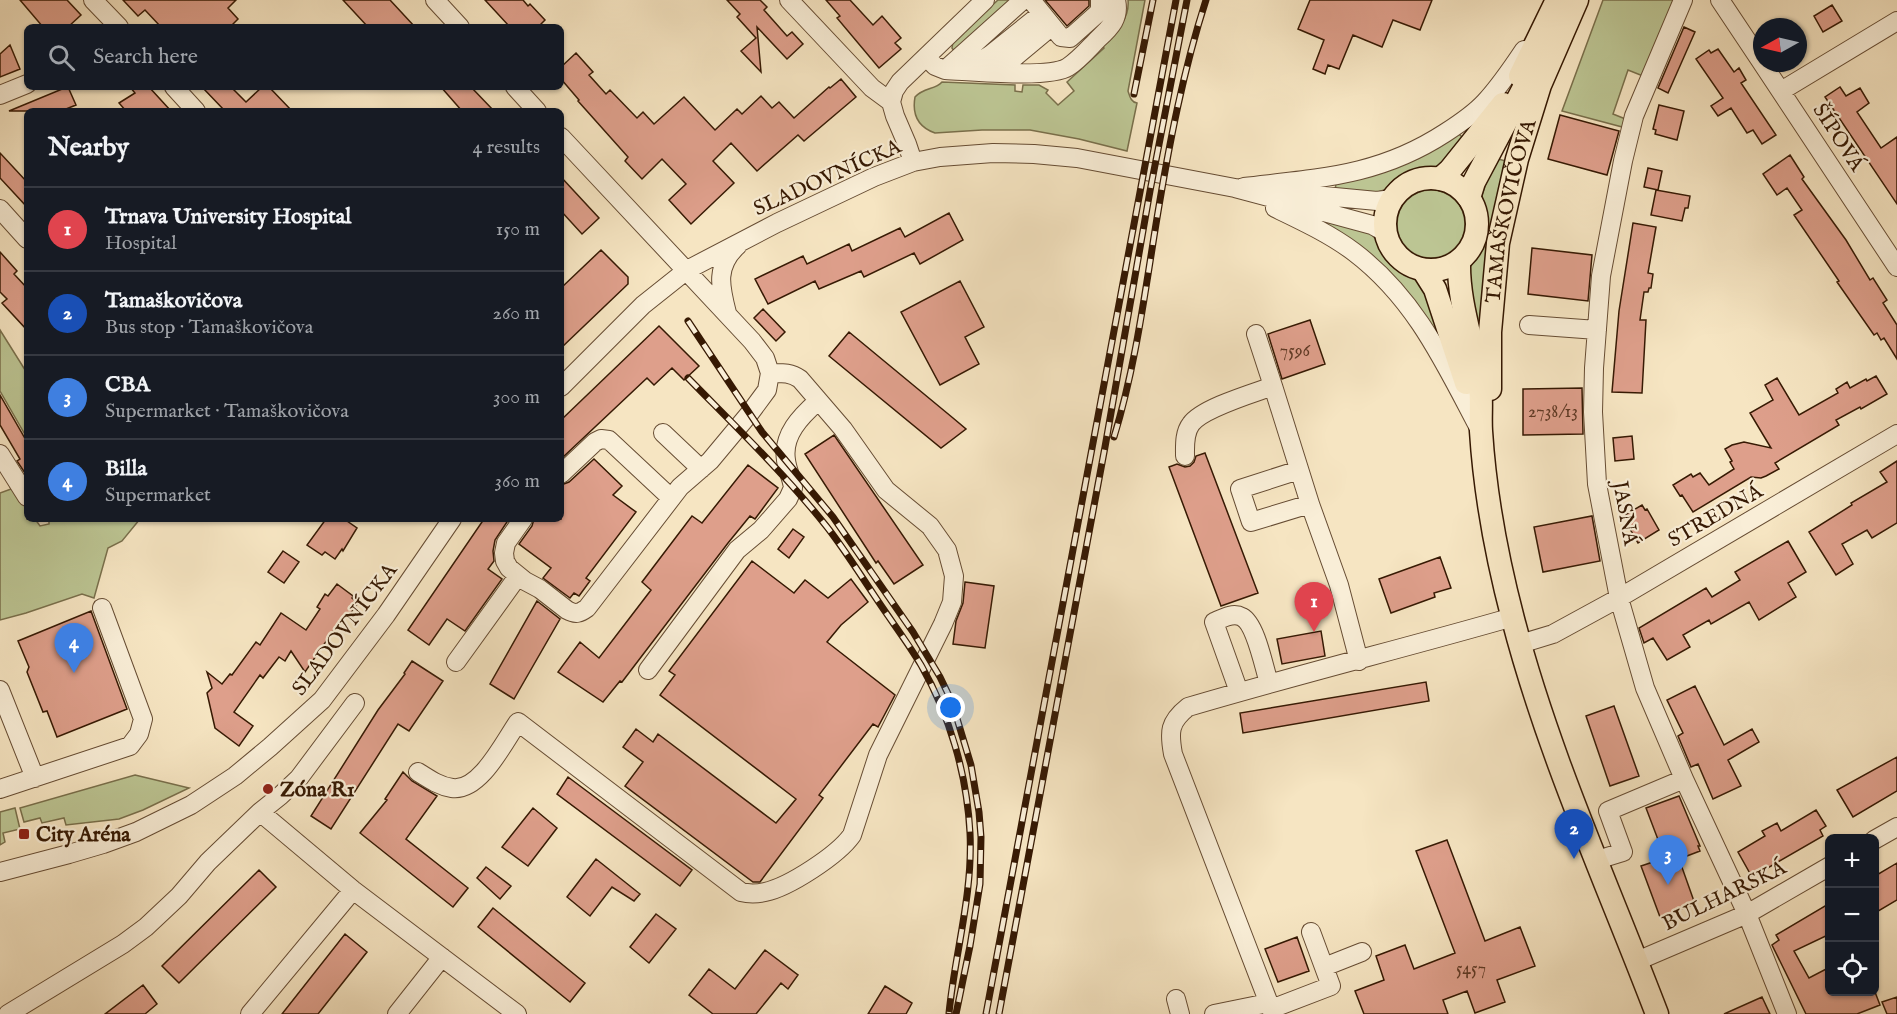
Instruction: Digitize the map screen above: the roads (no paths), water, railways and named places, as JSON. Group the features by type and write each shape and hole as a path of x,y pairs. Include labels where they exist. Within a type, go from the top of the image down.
{"main road":[{"path":"1469,198 1474,182 1530,75 1576,0"},
{"name":"TAMAŠKOVIČOVA","path":"1481,432 1490,390 1490,332 1498,243 1517,159 1540,85 1576,0"},
{"path":"1440,179 1450,170 1503,104 1525,68 1555,3"},
{"path":"1426,178 1440,179 1452,183 1469,198 1476,211 1478,225 1475,238 1469,251 1448,268 1436,271 1410,266 1398,257 1390,246 1385,232 1387,209 1401,189 1413,181 1426,178"},
{"name":"TAMAŠKOVIČOVA","path":"1459,261 1459,280 1480,387 1481,432 1490,503 1499,559 1520,644 1559,764 1657,1014"},
{"path":"1423,270 1435,288 1481,432"}],"street":[{"path":"93,0 115,24"},
{"path":"435,0 457,24"},
{"path":"789,0 872,88 891,102"},
{"path":"912,162 908,144 891,102 894,91 900,82 985,0"},
{"path":"945,70 1023,0"},
{"path":"1046,19 1070,38 1098,13 1100,0"},
{"path":"926,57 935,66 945,70 1052,73 1068,67 1108,29 1116,19 1118,9 1116,0"},
{"name":"JASNÁ","path":"1683,0 1630,130 1601,276 1593,368 1597,484 1619,598 1645,688 1684,779 1747,914 1787,1014"},
{"name":"ŠÍPOVÁ","path":"1720,0 1753,50"},
{"path":"1235,188 1359,172 1388,163 1424,146 1459,124 1483,104 1500,85 1555,3"},
{"path":"964,71 1046,19"},
{"path":"990,72 1010,61 1046,19"},
{"path":"1046,19 1064,55 1061,64 1052,73"},
{"path":"1781,91 1897,21"},
{"name":"ŠÍPOVÁ","path":"1768,72 1897,267"},
{"path":"0,95 24,85"},
{"path":"177,90 193,108"},
{"path":"518,90 534,108"},
{"path":"521,522 506,543 504,553 509,568 567,610 574,614 582,612 680,487 710,461 750,413 767,390 770,373 765,358 752,341 564,140"},
{"name":"SLADOVNÍCKA","path":"564,384 643,305 687,270 874,177 912,162 976,154 1034,154 1123,166 1235,188 1372,225 1385,232"},
{"path":"1235,188 1319,230 1353,251 1380,273 1428,331 1481,432"},
{"name":"SLADOVNÍCKA","path":"1235,188 1377,201 1392,199"},
{"path":"0,209 24,236"},
{"path":"727,314 720,278 729,253 744,240"},
{"path":"1529,325 1597,330"},
{"path":"1256,334 1310,504 1339,585 1359,661"},
{"path":"418,772 439,785 454,789 469,785 481,776 518,722 741,891 752,894 767,892 811,869 845,845 852,834 878,755 952,602 954,576 947,549 930,526 886,490 843,429 800,379 785,372 770,373"},
{"path":"1185,456 1186,435 1191,423 1209,410 1273,386"},
{"path":"648,670 737,550 761,530 788,499 793,488 785,447 800,418 818,401"},
{"path":"663,433 701,469"},
{"name":"STREDNÁ","path":"1520,644 1553,634 1619,598 1897,434"},
{"path":"564,471 595,442 601,439 609,440 616,444 671,498"},
{"path":"0,454 24,492"},
{"path":"1299,470 1240,489 1251,522 1310,504"},
{"name":"SLADOVNÍCKA","path":"0,872 95,847 136,832 191,805 235,776 322,700 351,664 450,522"},
{"path":"456,662 518,576"},
{"path":"0,789 130,746 139,734 143,719 102,608"},
{"path":"1239,692 1214,621 1231,615 1242,616 1251,625 1269,683"},
{"path":"1271,1009 1177,765 1170,739 1172,724 1188,707 1513,617"},
{"path":"0,690 35,778"},
{"path":"8,1014 123,944 146,927 208,862 299,778 355,703"},
{"path":"1597,860 1623,852 1608,811 1684,779"},
{"path":"260,812 353,890 517,1014"},
{"path":"1879,838 1897,827"},
{"name":"BULHARSKÁ","path":"1637,961 1747,914 1825,869"},
{"path":"250,1014 353,890"},
{"path":"1214,1014 1271,1009 1331,986 1311,932"},
{"path":"1324,967 1362,952"},
{"path":"397,1014 442,957"}],"railway":[{"path":"1134,94 1153,0"},
{"path":"986,1014 1176,0"},
{"path":"999,1014 1187,0"},
{"path":"1114,437 1134,355 1177,108 1206,0"},
{"path":"688,321 762,432 833,517 913,632 952,702 971,765 981,837 980,884 956,1014"},
{"path":"688,378 777,469 827,527 916,657 940,705 961,768 970,833 969,878 949,1013"}],"place":[{"name":"Trnava University Hospital","path":"1314,632"},
{"name":"Billa","path":"74,673"},
{"name":"Zóna R1","path":"268,789"},
{"name":"City Aréna","path":"24,834"},
{"name":"Tamaškovičova","path":"1574,859"},
{"name":"CBA","path":"1668,885"}]}
